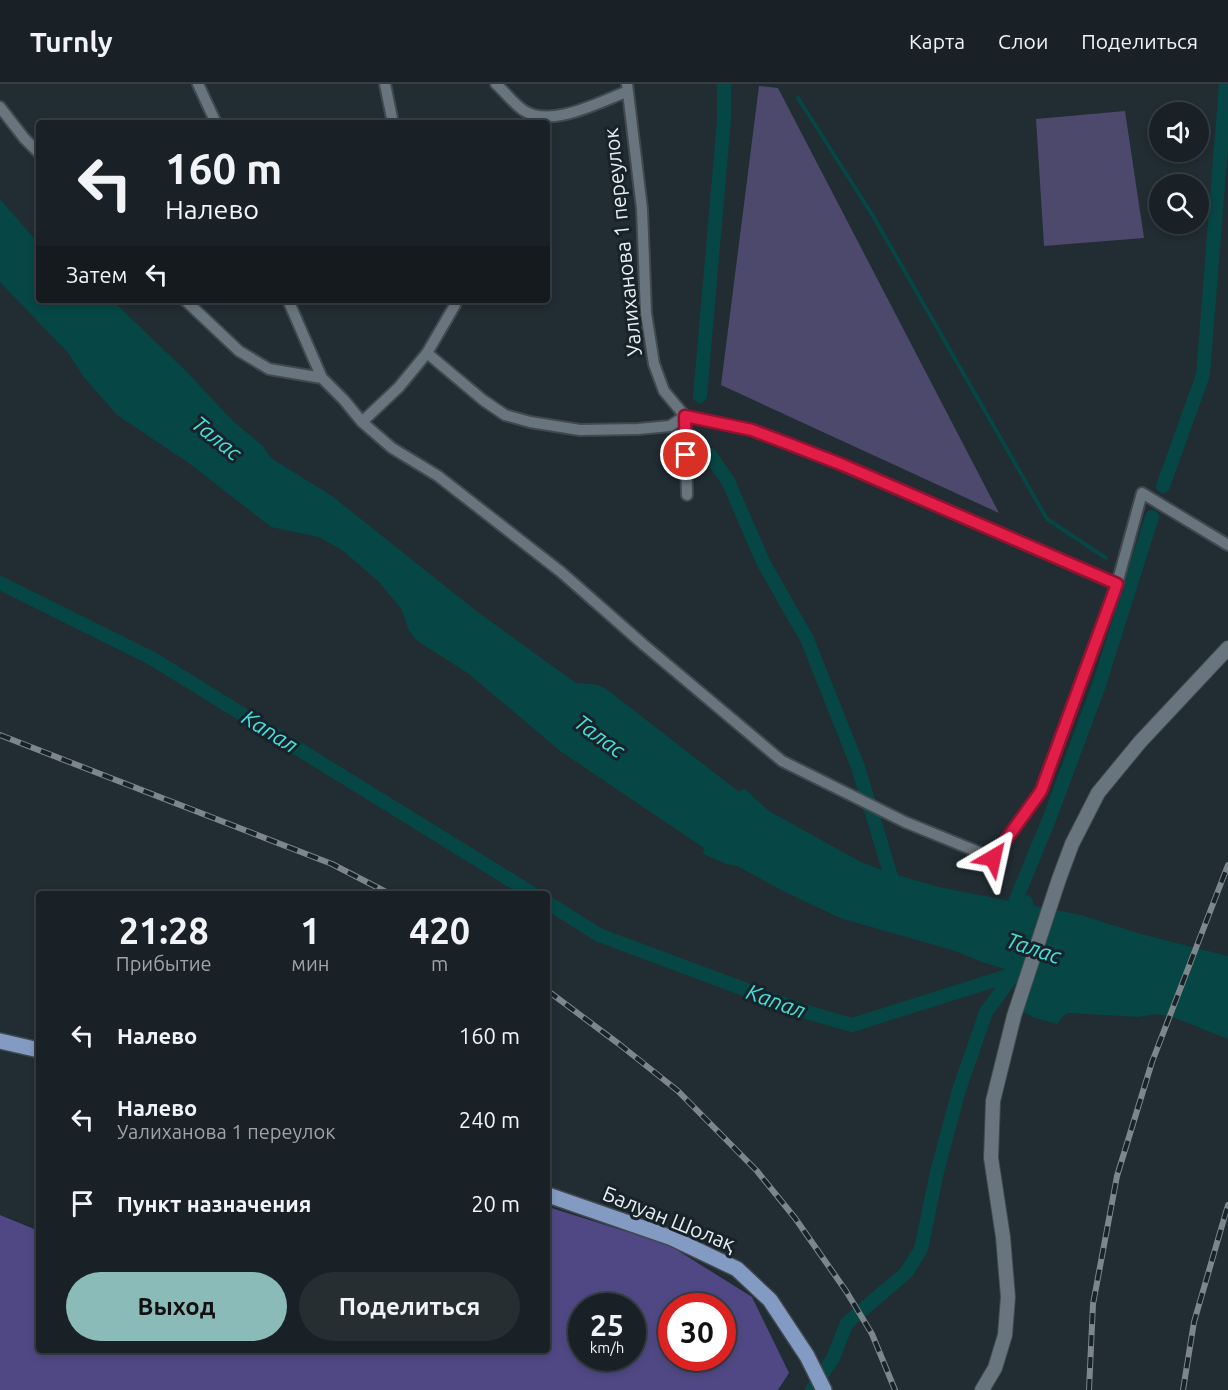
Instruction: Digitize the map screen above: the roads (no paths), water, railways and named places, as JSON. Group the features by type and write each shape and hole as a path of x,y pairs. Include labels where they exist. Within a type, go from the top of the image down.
{"main road":[{"path":"982,1390 995,1368 1005,1335 1008,1297 1004,1238 991,1158 993,1101 1014,1016 1059,879 1072,844 1098,793 1140,742 1228,648"},
{"path":"0,1041 36,1049"},
{"name":"Балуан Шолақ","path":"550,1196 672,1238 737,1269 770,1300 807,1356 824,1390"}],"street":[{"path":"198,84 215,120"},
{"path":"385,84 392,120"},
{"path":"496,84 522,110 535,116 559,117 627,88"},
{"name":"Уалиханова 1 переулок","path":"627,88 642,209 646,313 654,364 664,391 685,416"},
{"path":"0,107 36,150"},
{"path":"188,303 239,351 269,369 322,378"},
{"path":"289,303 322,378 362,422 393,448 438,476 561,572 782,761 905,822 993,858 1041,791 1117,584 1142,493 1228,545"},
{"path":"362,422 399,387 427,353 455,303"},
{"path":"427,353 483,400 505,415 530,422 580,430 670,426 685,416 752,430 843,465 1117,584"},
{"path":"685,416 687,495"}],"water":[{"name":"Талас","path":"0,199 36,241 36,303 115,303 186,371 232,420 263,446 271,458 332,496 479,613 576,683 605,688 738,791 745,789 769,811 861,862 939,887 1081,915 1141,934 1228,956 1228,1039 1170,1016 1156,1014 1139,1017 1068,1013 1057,1024 1035,1018 1018,1009 1015,1001 1017,975 1014,972 955,951 840,918 737,866 703,854 704,848 560,751 469,674 416,640 409,631 402,610 379,582 342,550 319,537 271,527 190,464 117,415 83,376 69,354 0,282"}],"waterway":[{"path":"700,396 724,120 724,84"},
{"path":"1163,486 1203,375 1226,84"},
{"path":"798,98 873,216 1047,519 1106,558"},
{"path":"710,455 728,481 764,564 807,639 858,767 896,888"},
{"path":"1033,919 1027,910 1026,902 1015,902 1050,817 1099,685 1152,517"},
{"name":"Капал","path":"0,583 153,659 528,891"},
{"name":"Капал","path":"550,904 599,935 803,1011 852,1025 1014,974"},
{"name":"Талас","path":"812,1390 833,1358 847,1323 906,1273 921,1249 937,1172 959,1090 986,1012 1014,974 1034,969"}],"railway":[{"path":"0,735 332,864 384,891"},
{"path":"1089,1390 1093,1304 1117,1176 1152,1062 1228,865"},
{"path":"550,992 678,1091 757,1171 795,1218 846,1291 872,1334 895,1390"},
{"path":"1183,1390 1194,1322 1228,1205"}]}
